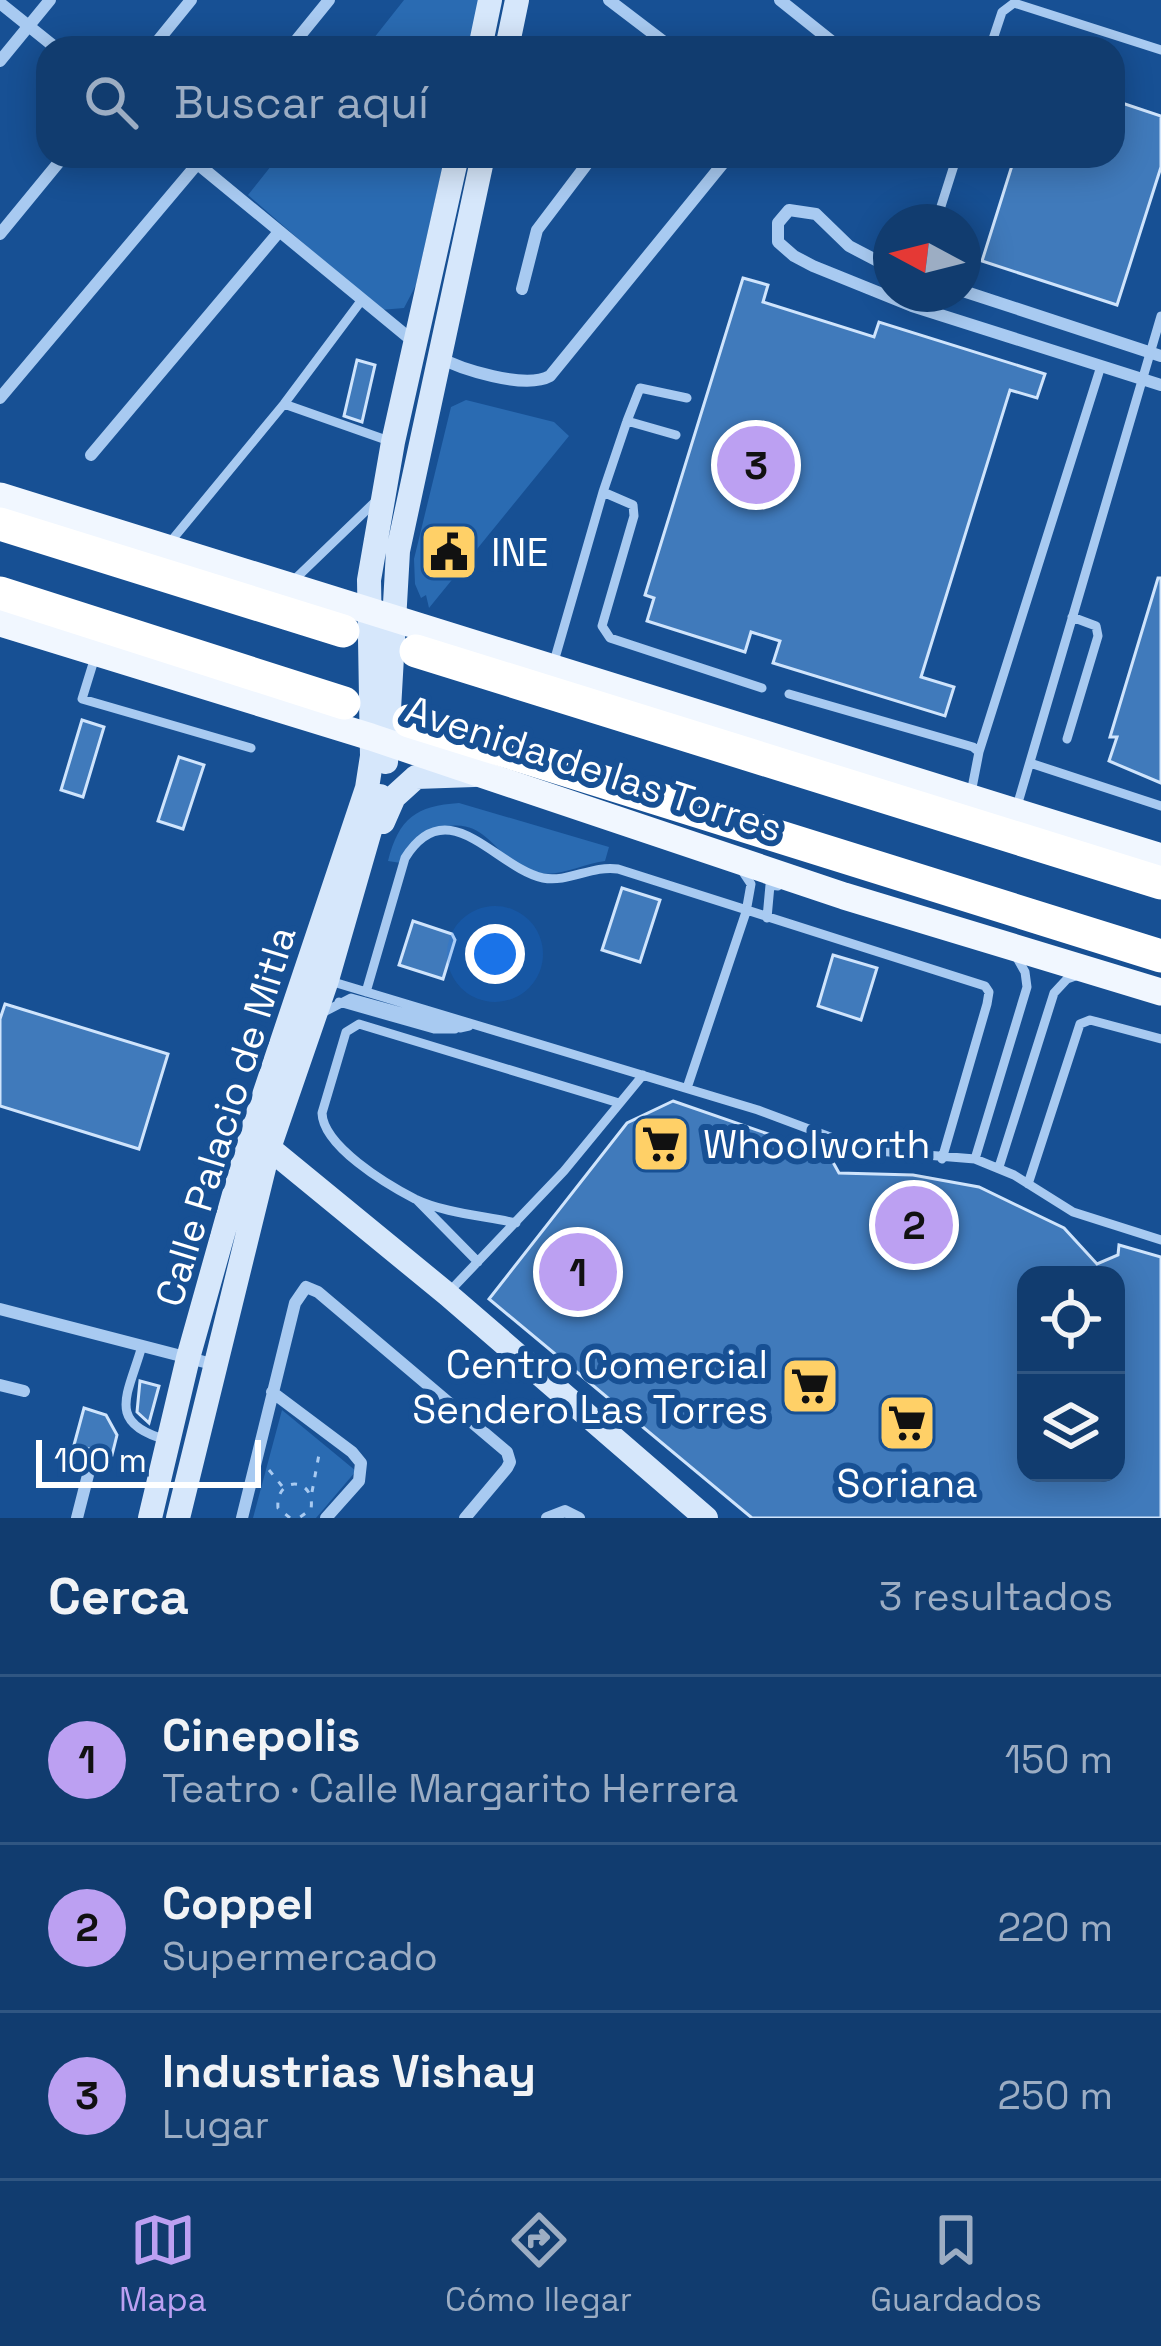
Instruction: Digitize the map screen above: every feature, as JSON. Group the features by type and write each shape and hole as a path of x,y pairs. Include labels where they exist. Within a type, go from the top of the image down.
{"highway":[{"name":"Avenida de las Torres","path":"0,524 369,621"},
{"path":"0,593 344,703"},
{"name":"Avenida de las Torres","path":"416,651 1161,883"},
{"name":"Avenida de las Torres","path":"389,734 1161,956"},
{"path":"866,767 916,808"}],"main road":[{"path":"482,36 490,0"},
{"path":"510,36 517,0"},
{"path":"389,734 369,621 369,580 393,442 454,168"},
{"path":"369,621 398,551 480,168"},
{"name":"Avenida de las Torres","path":"0,496 286,586 369,621 552,669 1161,857"},
{"name":"Avenida de las Torres","path":"0,623 389,734 486,774 844,896 1161,992"},
{"name":"Calle Palacio de Mitla","path":"180,1517 260,1141 324,986 363,862 383,783 389,734"},
{"name":"Calle Palacio de Mitla","path":"150,1518 188,1358 260,1141 324,986 367,788 389,734"},
{"path":"363,862 404,785 416,777 486,774"},
{"path":"260,1141 447,1294 706,1518"}],"street":[{"path":"0,62 50,0"},
{"path":"162,36 191,0"},
{"path":"300,36 329,0"},
{"path":"609,0 657,36"},
{"path":"779,0 825,36"},
{"path":"0,3 41,36"},
{"path":"0,234 54,168"},
{"path":"0,398 189,168"},
{"path":"206,168 278,233 417,344 440,359 534,382 550,376 719,168"},
{"path":"522,289 537,230 583,168"},
{"path":"873,259 849,246 816,214 790,210 778,223 778,242 794,256 873,285"},
{"path":"91,455 278,233"},
{"path":"981,297 1156,354"},
{"path":"948,312 1161,385"},
{"path":"242,1518 295,1303 306,1287 510,1457 507,1468 466,1518"},
{"path":"0,1309 216,1365"},
{"path":"0,1385 24,1390"},
{"path":"272,1392 362,1463 359,1481 326,1518"},
{"path":"77,1518 88,1475"},
{"path":"547,1518 560,1511 575,1515"}],"lane":[{"path":"995,36 1007,5 1046,5 1161,50"},
{"path":"942,204 953,168"},
{"path":"166,547 284,404 361,301"},
{"path":"1015,812 1142,379 1156,354 1161,316"},
{"path":"970,799 979,752 1101,366"},
{"path":"552,669 603,492 640,388 687,398"},
{"path":"284,404 393,442"},
{"path":"627,421 676,434"},
{"path":"286,586 385,491"},
{"path":"603,492 635,509 602,617 604,631 610,638 762,688"},
{"path":"1067,739 1098,636 1096,626 1072,617"},
{"path":"97,652 82,699 251,748"},
{"path":"789,694 979,752"},
{"path":"1030,763 1161,806"},
{"path":"366,992 405,858 422,839 453,831 477,837 520,872 544,878 602,867 618,869 959,976 989,992 942,1159"},
{"path":"687,1088 746,911 750,880 722,854"},
{"path":"767,918 770,885 810,895 844,896"},
{"path":"975,1159 1027,987 1011,946"},
{"path":"999,1167 1054,993 1067,979 1090,971"},
{"path":"324,986 366,992 687,1088 866,1150 975,1159 999,1167 1073,1212 1161,1240"},
{"path":"324,986 460,1028 473,1025"},
{"path":"1028,1184 1080,1024 1090,1020 1161,1040"},
{"path":"478,1262 417,1200 332,1143 322,1113 346,1032 359,1024 619,1103"},
{"path":"447,1294 516,1223 644,1075"},
{"path":"417,1200 516,1223"},
{"path":"142,1346 127,1418 142,1433 196,1447"}],"path":[{"path":"302,1518 310,1509 321,1445"},
{"path":"258,1452 283,1487"},
{"path":"283,1487 301,1484 311,1494"},
{"path":"283,1487 277,1502 281,1513 290,1518"}],"shaded area":[{"path":"404,0 481,0 473,36 376,36"},
{"path":"269,168 442,168 416,285 404,308 380,310 248,195"},
{"path":"466,400 554,422 569,436 429,608 426,595 421,598 415,584 414,559 451,407"},
{"path":"459,803 609,847 605,861 559,873 531,871 477,831 451,826 417,840 401,863 388,861 398,834 412,817 431,807"},
{"path":"282,1410 356,1471 316,1518 253,1518"}],"building":[{"path":"1125,104 1161,116 1161,167 1117,305 982,261 1011,168 1125,168"},
{"path":"743,278 768,285 763,302 874,337 879,322 1045,374 1037,398 1010,390 921,677 954,687 945,716 773,663 780,641 751,632 745,652 647,621 654,598 645,595"},
{"path":"357,360 375,365 362,422 344,416"},
{"path":"1158,578 1161,783 1109,761 1117,737 1110,737"},
{"path":"82,720 104,727 83,797 61,790"},
{"path":"179,757 204,765 183,829 158,821"},
{"path":"622,888 660,900 640,962 602,950"},
{"path":"413,921 452,934 455,940 443,979 399,965"},
{"path":"833,955 877,968 861,1020 818,1006"},
{"path":"5,1004 168,1054 139,1149 0,1106 0,1019"},
{"name":"Centro Comercial Sendero Las Torres","path":"673,1101 829,1155 839,1173 913,1175 979,1187 1064,1228 1097,1264 1118,1255 1119,1245 1161,1257 1161,1518 752,1518 489,1299 627,1123"},
{"path":"140,1381 159,1386 149,1423 137,1412"},
{"path":"84,1408 106,1415 117,1435 112,1455 74,1445"}],"place":[{"name":"Industrias Vishay","path":"756,465"},
{"name":"INE","path":"449,552"},
{"name":"Whoolworth","path":"661,1144"},
{"name":"Coppel","path":"914,1225"},
{"name":"Cinepolis","path":"578,1272"},
{"name":"Centro Comercial Sendero Las Torres","path":"810,1386"},
{"name":"Soriana","path":"907,1423"}]}
